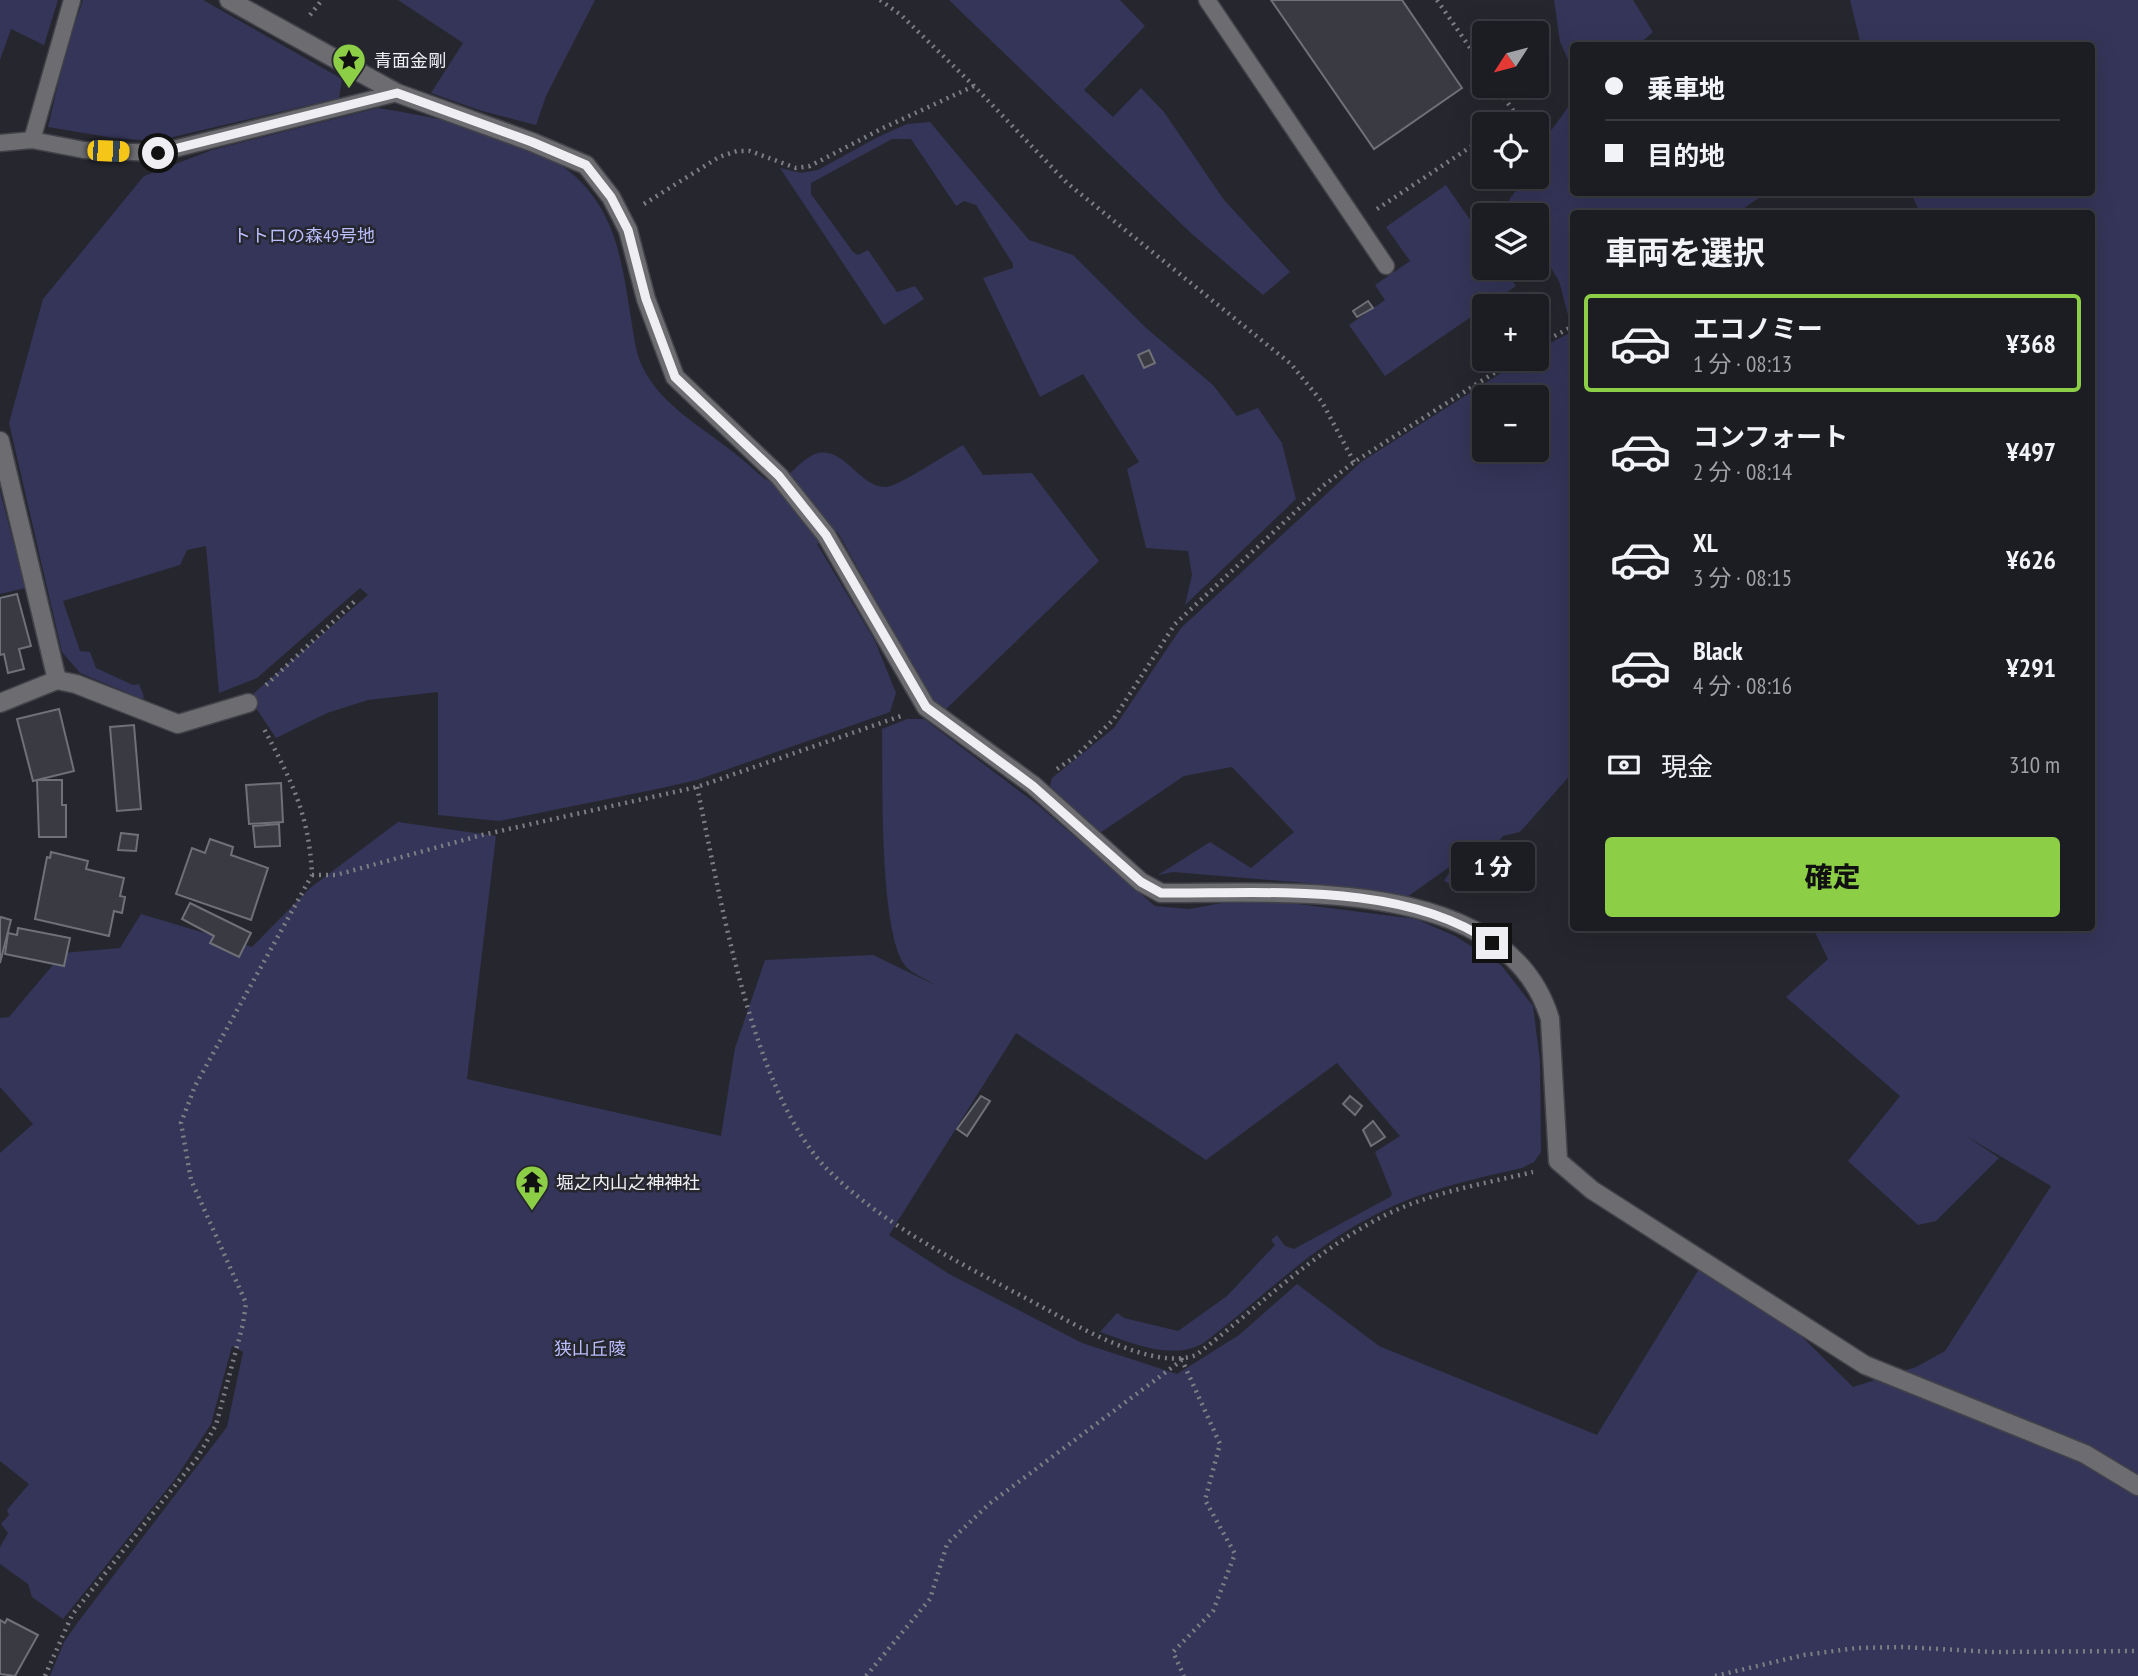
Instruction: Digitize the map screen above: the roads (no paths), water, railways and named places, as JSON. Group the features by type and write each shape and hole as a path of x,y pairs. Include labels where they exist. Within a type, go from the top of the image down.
{"street":[{"path":"229,0 397,93 532,142 586,165 611,197 620,214 675,377 779,476 826,535 926,707 1033,786 1141,882 1161,893 1303,893 1422,909 1475,931 1509,954 1544,997 1550,1019 1558,1161 1592,1190 1865,1365 2085,1454 2138,1486"},
{"path":"0,441 57,680"},
{"path":"0,703 57,680 76,684 178,724 248,703"}],"lane":[{"path":"32,140 72,0"},
{"path":"1207,0 1386,266"},
{"path":"0,143 32,140 84,150 158,153 397,93"}],"place":[{"name":"青面金剛","path":"349,90"},
{"name":"堀之内山之神神社","path":"532,1212"}],"park label":[{"name":"トトロの森49号地","path":"304,235"},
{"name":"狭山丘陵","path":"590,1348"}]}
